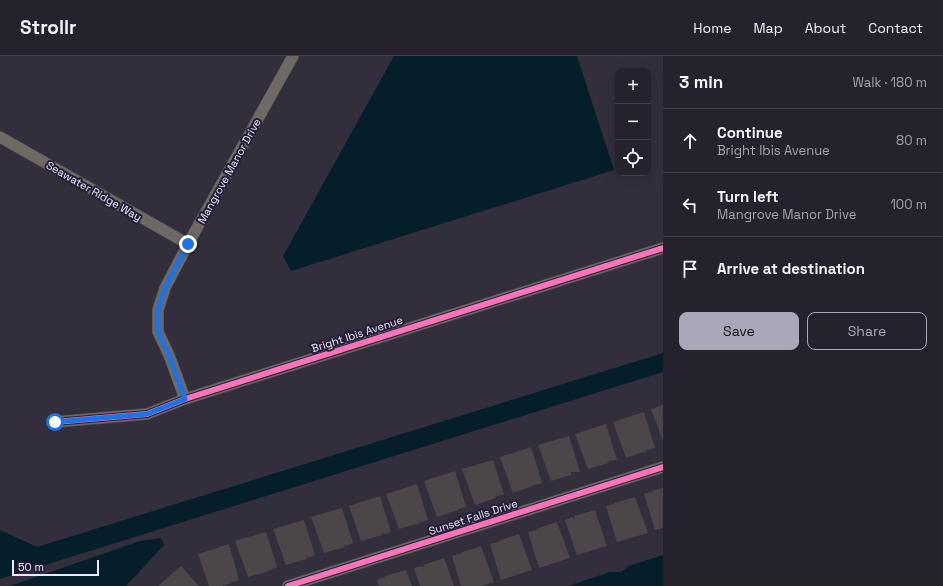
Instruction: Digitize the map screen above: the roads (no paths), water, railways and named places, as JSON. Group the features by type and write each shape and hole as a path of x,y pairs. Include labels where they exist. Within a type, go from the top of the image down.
{"street":[{"name":"Mangrove Manor Drive","path":"185,399 169,355 158,332 158,310 165,288 188,244 293,56"},
{"name":"Seawater Ridge Way","path":"0,137 188,244"},
{"name":"Bright Ibis Avenue","path":"55,422 147,414 185,399 663,248"},
{"name":"Sunset Falls Drive","path":"288,586 663,467"}],"water":[{"path":"394,56 577,56 614,170 291,271 283,256"},
{"path":"663,353 663,372 0,579 0,530 37,547"},
{"path":"161,538 164,545 126,586 10,586 140,541"},
{"path":"663,555 663,586 568,586 610,572 621,572 629,566"}]}
